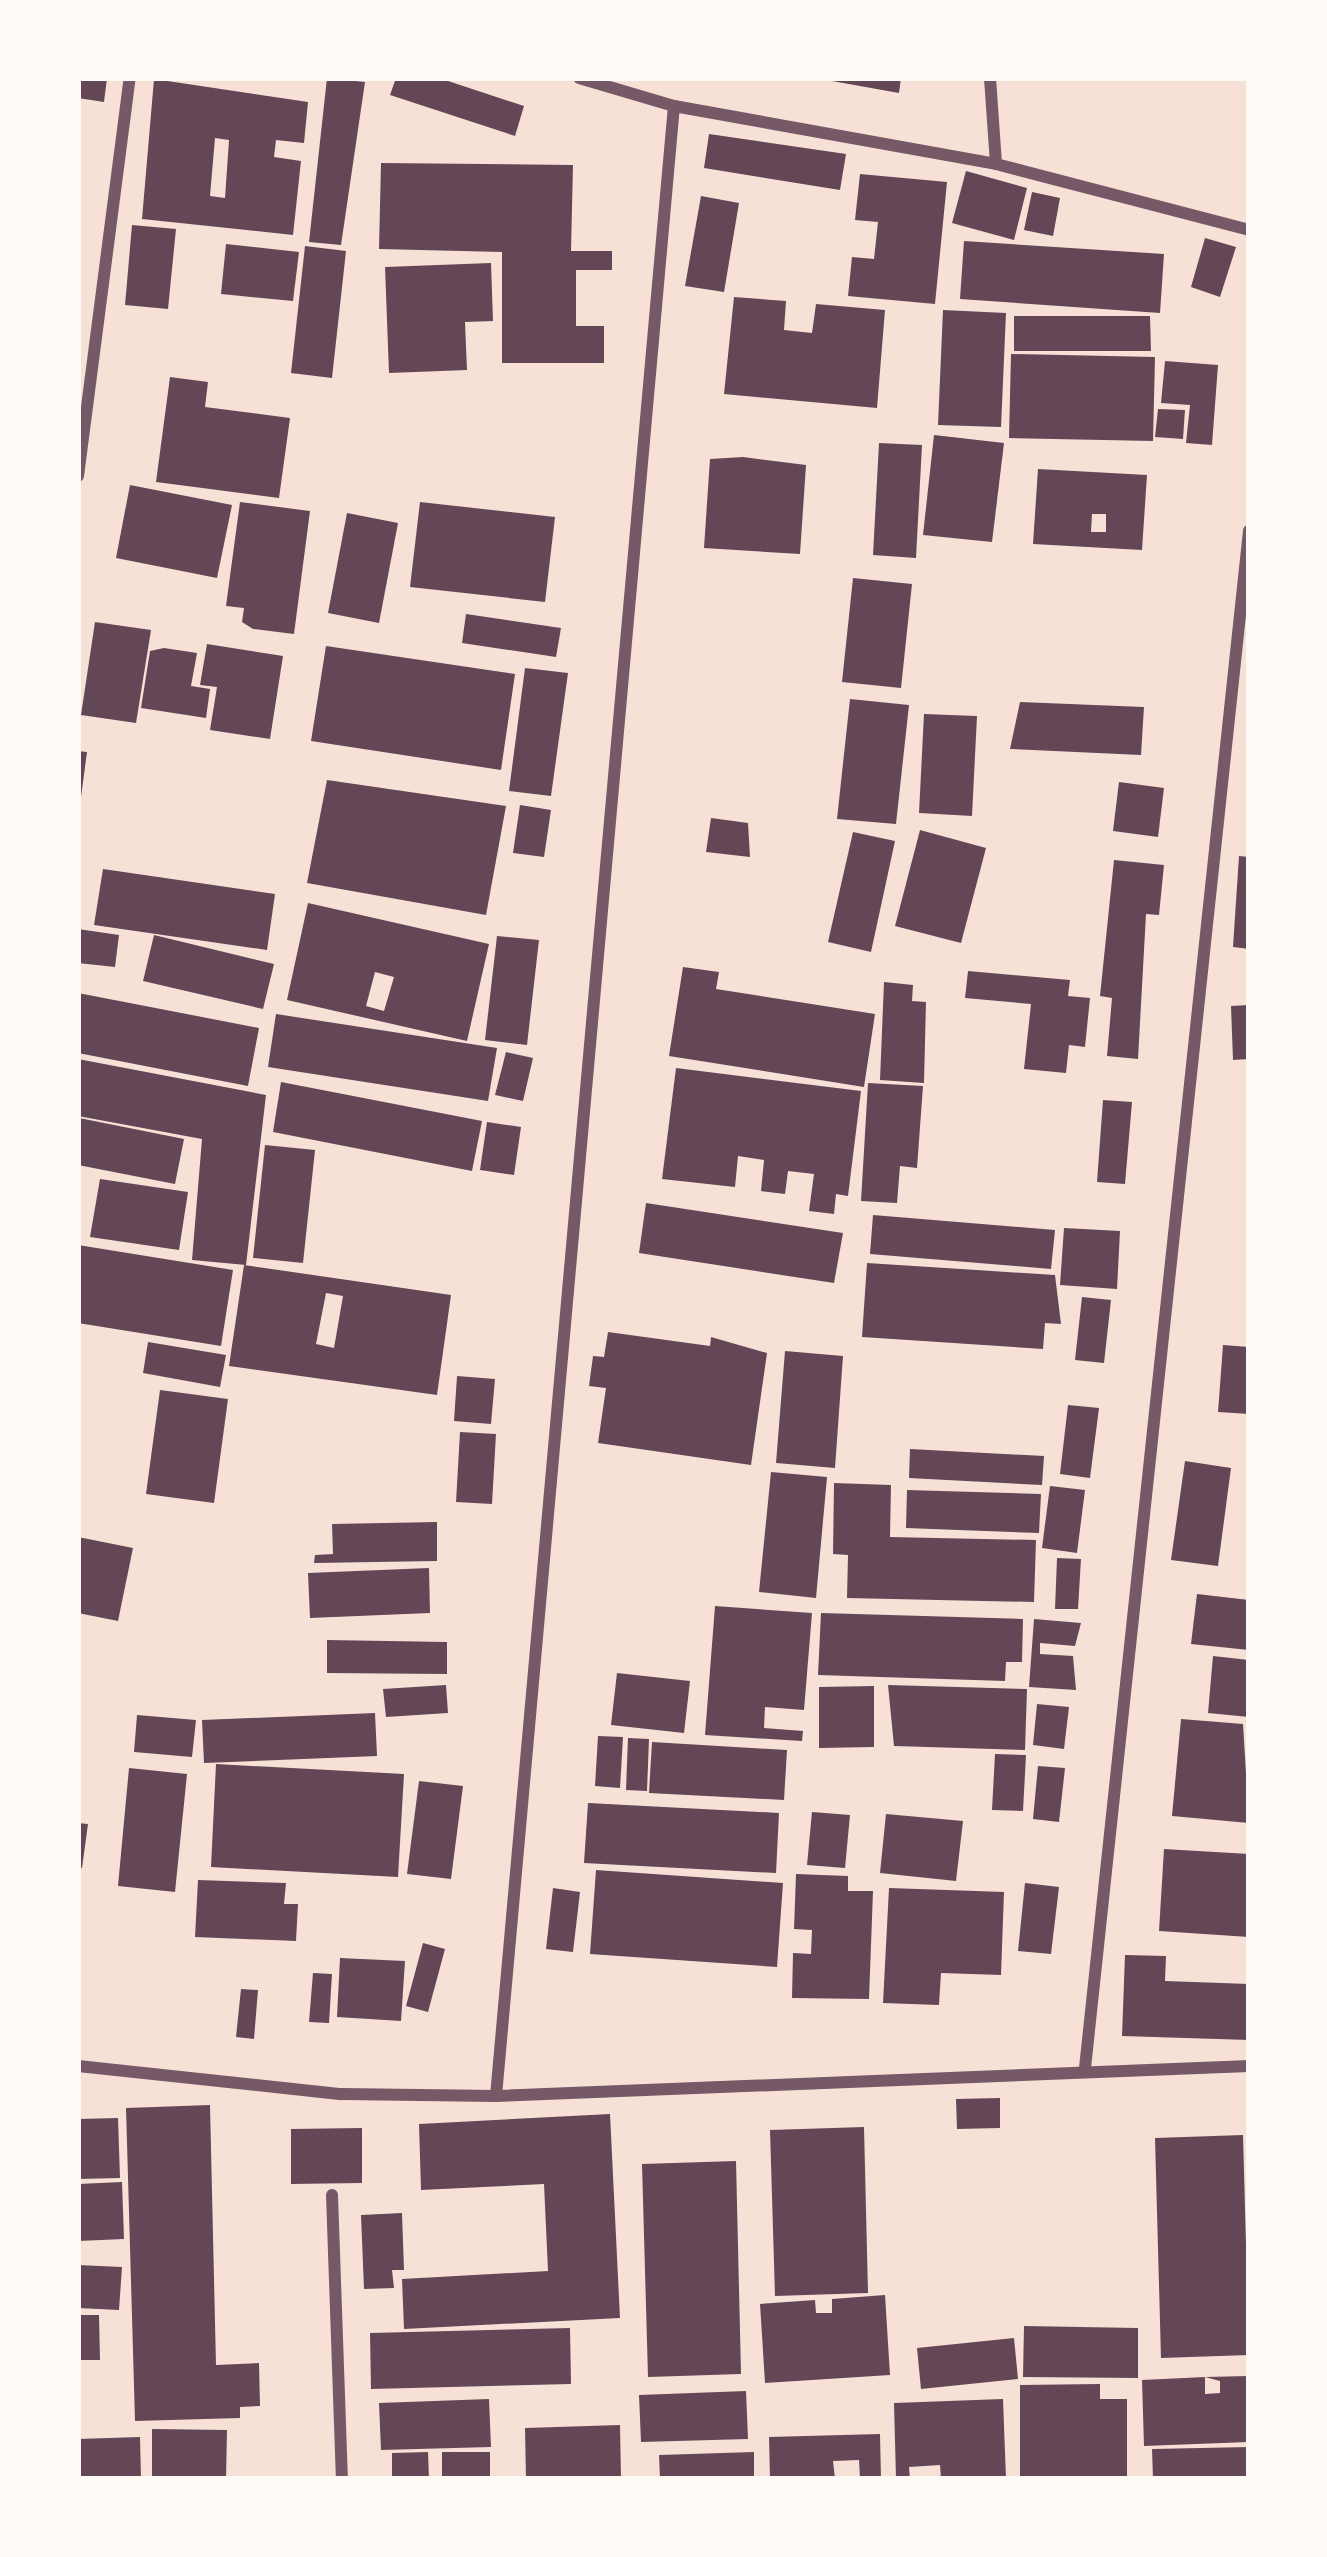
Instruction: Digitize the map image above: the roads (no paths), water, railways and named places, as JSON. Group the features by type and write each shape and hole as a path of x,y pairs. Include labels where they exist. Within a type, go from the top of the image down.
{"street":[{"path":"78,476 130,78"},
{"path":"578,78 674,106 996,164 1249,230"},
{"path":"990,78 996,164"},
{"path":"496,2096 674,106"},
{"path":"1085,2068 1249,531"},
{"path":"78,2066 341,2094 496,2096 1085,2068 1249,2066"},
{"path":"332,2195 342,2479"}]}
